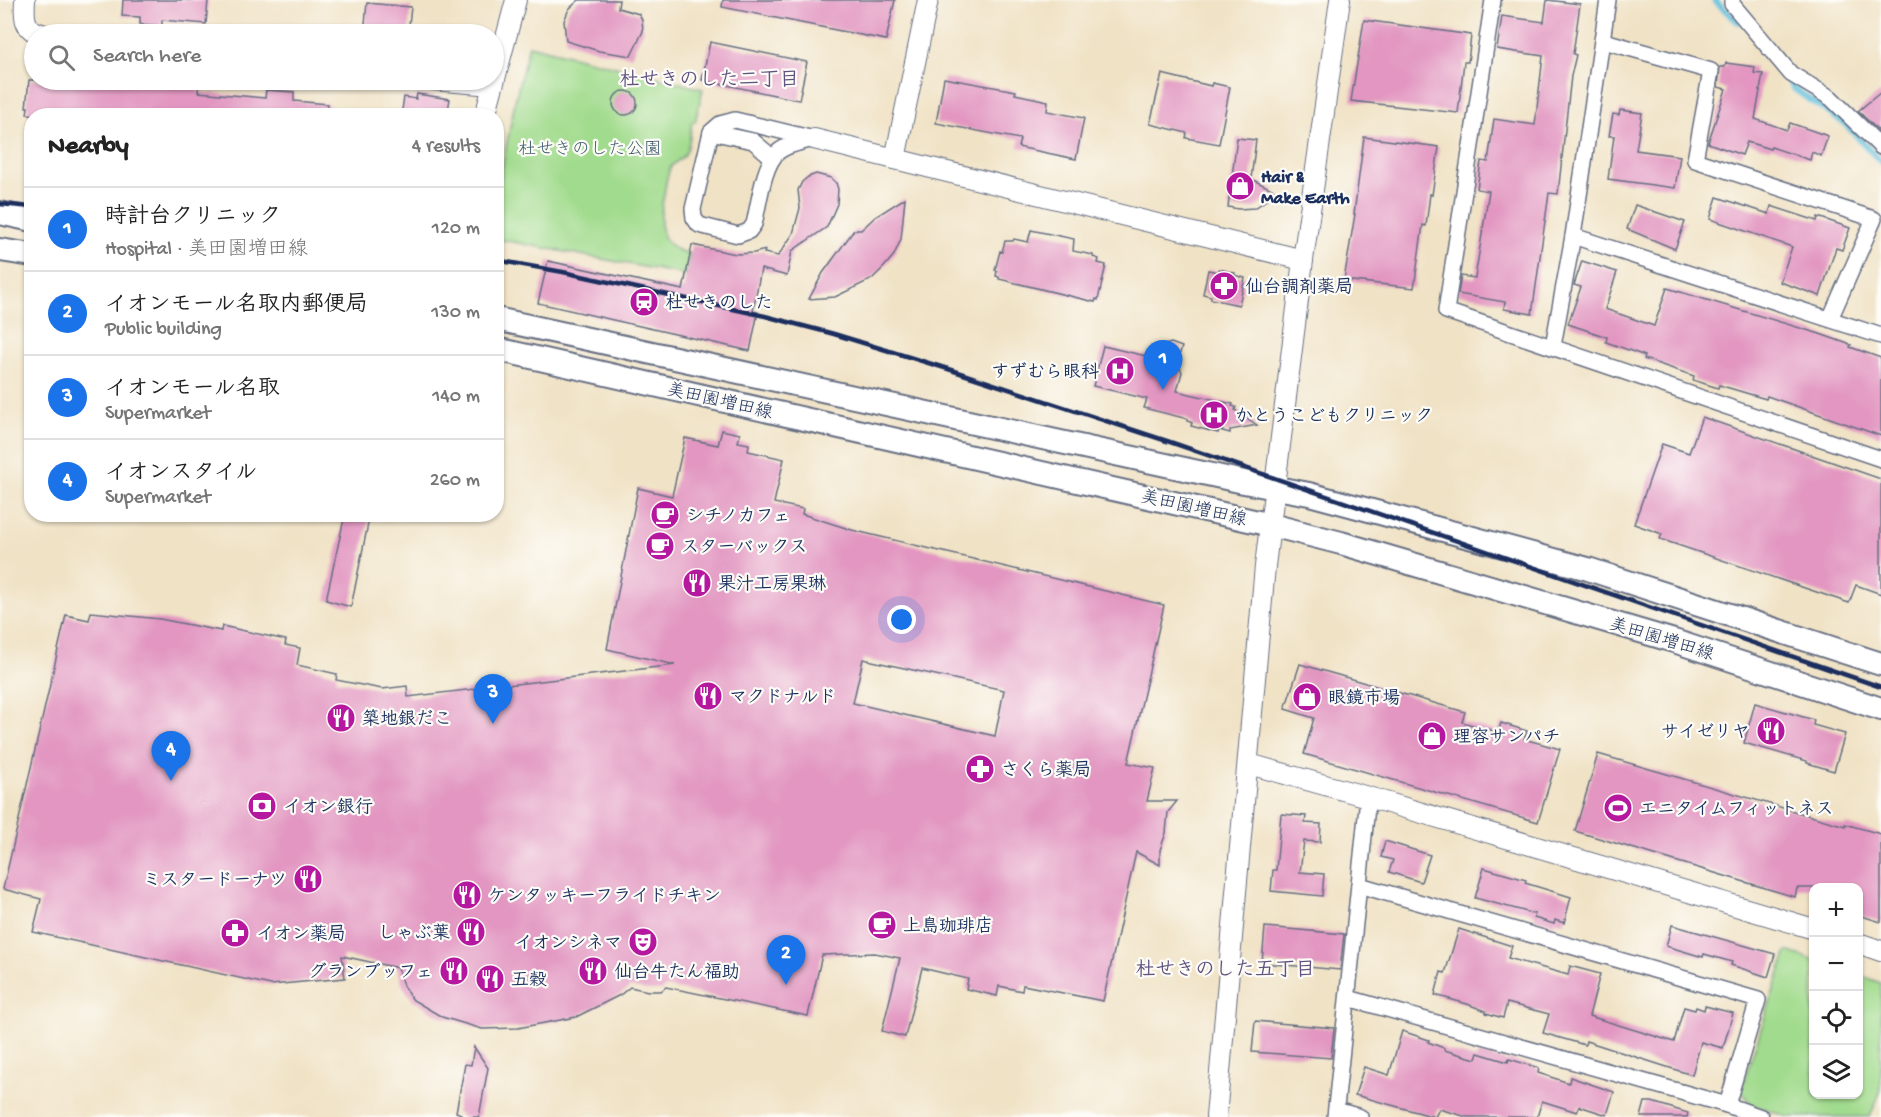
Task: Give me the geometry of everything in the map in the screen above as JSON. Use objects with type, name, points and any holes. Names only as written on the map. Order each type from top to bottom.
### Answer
[{"type":"main road","points":[[0,213],[24,218]]},
{"type":"main road","points":[[0,250],[24,254]]},
{"type":"main road","name":"美田園増田線","points":[[504,321],[1244,482],[1309,494],[1588,569],[1881,664]]},
{"type":"main road","name":"美田園増田線","points":[[504,351],[1271,525],[1341,543],[1655,635],[1881,709]]},
{"type":"street","points":[[25,0],[27,24]]},
{"type":"street","points":[[504,43],[516,0]]},
{"type":"street","points":[[895,159],[928,0]]},
{"type":"street","points":[[1216,1117],[1265,566],[1303,260],[1340,0]]},
{"type":"street","points":[[1494,0],[1446,311],[1881,459]]},
{"type":"street","points":[[1554,346],[1604,41],[1608,0]]},
{"type":"street","points":[[1732,0],[1732,4],[1791,74],[1831,98],[1881,147]]},
{"type":"street","points":[[1604,41],[1711,71],[1695,160],[1874,219],[1830,319]]},
{"type":"street","points":[[487,108],[491,90]]},
{"type":"street","points":[[814,139],[779,151],[768,164],[754,224],[749,231],[738,235],[699,225],[694,218],[693,209],[711,132],[720,124],[735,120],[814,139],[1303,260]]},
{"type":"street","points":[[711,132],[753,141],[773,158]]},
{"type":"street","points":[[1573,236],[1881,336]]},
{"type":"street","points":[[1249,764],[1809,928]]},
{"type":"street","points":[[1360,1117],[1336,1113],[1368,797]]},
{"type":"street","points":[[1359,885],[1758,1000],[1727,1105]]},
{"type":"street","points":[[1863,946],[1881,951]]},
{"type":"street","points":[[1348,998],[1727,1105],[1761,1117]]},
{"type":"green space","name":"杜せきのした公園","points":[[529,45],[703,89],[695,122],[692,122],[687,151],[672,165],[668,174],[661,215],[662,232],[671,246],[690,254],[686,275],[504,240],[504,159]]},
{"type":"green space","points":[[1787,951],[1809,959],[1809,1099],[1863,1099],[1863,976],[1881,983],[1881,1090],[1870,1117],[1788,1117],[1750,1104],[1741,1089]]},
{"type":"building","points":[[123,0],[208,0],[206,24],[162,20],[162,24],[140,24],[140,17],[122,16]]},
{"type":"building","points":[[579,0],[619,0],[618,8],[639,14],[643,31],[631,56],[599,51],[566,41],[564,21],[569,9]]},
{"type":"building","points":[[723,0],[895,0],[886,40],[722,7]]},
{"type":"building","points":[[1547,0],[1580,4],[1573,54],[1576,55],[1571,76],[1558,194],[1549,193],[1532,314],[1504,309],[1505,302],[1458,294],[1461,276],[1475,278],[1489,191],[1477,189],[1481,161],[1488,162],[1494,119],[1535,125],[1543,56],[1497,49],[1502,16],[1544,22]]},
{"type":"building","points":[[367,3],[411,7],[409,24],[365,24]]},
{"type":"building","points":[[1364,20],[1471,35],[1468,62],[1464,62],[1458,113],[1351,101]]},
{"type":"building","points":[[710,42],[807,62],[799,100],[702,80]]},
{"type":"building","points":[[1726,63],[1755,67],[1754,73],[1763,74],[1755,119],[1787,130],[1790,123],[1828,136],[1821,156],[1812,152],[1810,160],[1747,142],[1742,155],[1708,143],[1726,89],[1718,87],[1720,67],[1725,67]]},
{"type":"building","points":[[1162,74],[1211,86],[1212,83],[1230,87],[1219,144],[1186,138],[1187,133],[1150,124]]},
{"type":"building","points":[[944,78],[1016,91],[1015,94],[1048,101],[1047,111],[1084,118],[1076,159],[1018,147],[1020,139],[936,123]]},
{"type":"building","points":[[28,90],[198,90],[198,92],[265,98],[266,90],[294,92],[294,101],[328,104],[328,108],[26,107]]},
{"type":"building","points":[[625,91],[633,95],[637,103],[633,111],[625,115],[617,111],[613,103],[617,95]]},
{"type":"building","points":[[1881,92],[1881,133],[1858,111]]},
{"type":"building","points":[[417,94],[450,99],[448,108],[402,108],[404,97],[416,99]]},
{"type":"building","points":[[1620,110],[1642,113],[1636,150],[1680,156],[1675,188],[1608,179],[1614,136],[1609,136],[1613,114],[1619,115]]},
{"type":"building","points":[[1364,137],[1439,147],[1426,226],[1423,225],[1414,288],[1344,280]]},
{"type":"building","points":[[1237,138],[1256,140],[1251,179],[1274,190],[1269,198],[1255,208],[1228,207]]},
{"type":"building","points":[[816,174],[831,178],[836,183],[837,204],[827,227],[792,251],[787,276],[761,269],[753,311],[758,312],[750,351],[538,303],[548,261],[683,290],[692,245],[736,254],[765,250],[764,253],[778,256],[793,234],[800,208],[798,190],[802,182]]},
{"type":"building","points":[[1717,197],[1769,214],[1771,206],[1817,221],[1818,217],[1850,228],[1842,250],[1836,248],[1820,296],[1780,282],[1792,247],[1710,219]]},
{"type":"building","points":[[905,198],[901,239],[894,255],[884,267],[872,279],[835,297],[809,299],[823,273],[854,230],[861,230],[875,217]]},
{"type":"building","points":[[1635,205],[1685,222],[1675,249],[1627,229]]},
{"type":"building","points":[[1031,230],[1074,239],[1073,251],[1093,255],[1099,259],[1098,263],[1106,265],[1098,300],[1096,299],[1095,302],[999,279],[996,276],[997,271],[995,270],[1005,241],[1014,239],[1028,242]]},
{"type":"building","points":[[1582,261],[1617,272],[1605,309],[1654,326],[1667,288],[1820,334],[1881,358],[1881,436],[1767,396],[1766,399],[1693,380],[1694,376],[1644,359],[1645,356],[1606,342],[1607,337],[1568,324],[1581,287],[1574,285]]},
{"type":"building","name":"仙台調剤薬局","points":[[1219,269],[1245,278],[1239,305],[1211,299],[1211,296],[1203,294],[1208,270],[1218,272]]},
{"type":"building","points":[[1171,343],[1182,347],[1177,362],[1182,372],[1177,391],[1233,404],[1232,406],[1236,407],[1235,410],[1257,425],[1230,430],[1230,433],[1219,430],[1218,433],[1191,426],[1192,423],[1188,419],[1144,408],[1147,399],[1093,386],[1103,346],[1150,357],[1162,346]]},
{"type":"building","points":[[1702,417],[1881,479],[1881,594],[1856,585],[1849,603],[1660,539],[1662,534],[1634,524],[1662,444],[1689,453]]},
{"type":"building","points":[[722,430],[740,434],[738,442],[749,444],[748,451],[784,459],[774,503],[803,509],[802,514],[852,530],[1164,605],[1128,763],[1155,768],[1147,801],[1177,801],[1168,812],[1166,833],[1160,850],[1160,865],[1136,852],[1103,1001],[1023,985],[1022,991],[999,986],[997,996],[966,989],[968,979],[922,968],[905,1037],[882,1031],[900,958],[875,953],[822,955],[808,1016],[666,987],[661,991],[648,991],[630,987],[620,995],[576,1017],[518,1028],[482,1029],[442,1017],[413,1000],[403,986],[398,968],[342,956],[345,978],[271,985],[33,932],[41,899],[3,889],[66,615],[89,620],[91,612],[160,619],[221,631],[222,626],[286,640],[285,645],[300,648],[297,665],[337,674],[336,680],[382,689],[407,686],[408,697],[675,665],[607,649],[638,488],[672,496],[685,438],[718,445]],"holes":[[[863,659],[1004,690],[995,736],[853,703]]]},
{"type":"building","points":[[343,522],[368,522],[351,607],[326,600]]},
{"type":"building","points":[[1300,664],[1465,712],[1462,722],[1498,732],[1501,723],[1527,731],[1524,739],[1560,749],[1538,822],[1304,754],[1314,718],[1285,709]]},
{"type":"building","points":[[1755,703],[1814,720],[1813,725],[1845,734],[1834,771],[1744,743]]},
{"type":"building","points":[[1598,754],[1845,826],[1845,824],[1881,834],[1881,922],[1863,917],[1863,883],[1809,883],[1809,888],[1797,888],[1795,897],[1575,831]]},
{"type":"building","points":[[1281,814],[1306,816],[1305,823],[1321,824],[1320,842],[1304,841],[1300,872],[1324,874],[1322,896],[1271,891],[1273,870],[1276,870]]},
{"type":"building","points":[[1385,841],[1430,855],[1421,882],[1389,872],[1393,860],[1381,857]]},
{"type":"building","points":[[1484,868],[1526,880],[1525,883],[1571,897],[1564,923],[1555,920],[1554,924],[1534,918],[1535,914],[1475,898]]},
{"type":"building","points":[[1672,925],[1775,954],[1768,977],[1731,965],[1732,962],[1704,954],[1703,957],[1666,946]]},
{"type":"building","points":[[1265,927],[1344,934],[1340,970],[1262,963]]},
{"type":"building","points":[[1459,929],[1512,946],[1508,958],[1568,975],[1570,966],[1600,974],[1589,1016],[1674,1042],[1684,1007],[1704,1010],[1705,1006],[1733,1013],[1723,1048],[1701,1042],[1692,1075],[1586,1041],[1585,1045],[1543,1033],[1549,1014],[1507,1003],[1503,1018],[1435,995],[1441,972],[1445,973]]},
{"type":"building","points":[[1255,1021],[1334,1028],[1331,1058],[1252,1052]]},
{"type":"building","points":[[1402,1031],[1429,1040],[1428,1042],[1444,1050],[1476,1059],[1478,1053],[1508,1062],[1509,1059],[1539,1068],[1538,1073],[1569,1083],[1570,1077],[1614,1092],[1607,1115],[1579,1106],[1577,1112],[1542,1101],[1537,1117],[1467,1117],[1439,1109],[1435,1117],[1355,1095],[1364,1067],[1389,1075]]},
{"type":"building","points":[[474,1047],[488,1068],[479,1117],[460,1117],[461,1114],[456,1112],[465,1064],[471,1065]]},
{"type":"building","points":[[1645,1102],[1688,1113],[1687,1117],[1641,1117]]},
{"type":"waterway","points":[[1714,0],[1738,22]]},
{"type":"waterway","points":[[1782,73],[1794,89],[1845,124],[1881,162]]},
{"type":"railway","points":[[0,204],[24,206]]},
{"type":"railway","points":[[504,261],[765,316],[834,334],[948,369],[1170,442],[1881,687]]},
{"type":"place","name":"Hair & Make Earth","points":[[1240,186]]},
{"type":"place","name":"仙台調剤薬局","points":[[1224,286]]},
{"type":"place","name":"杜せきのした","points":[[644,302]]},
{"type":"place","name":"すずむら眼科","points":[[1120,371]]},
{"type":"place","name":"時計台クリニック","points":[[1163,390]]},
{"type":"place","name":"かとうこどもクリニック","points":[[1214,415]]},
{"type":"place","name":"シチノカフェ","points":[[665,515]]},
{"type":"place","name":"スターバックス","points":[[660,546]]},
{"type":"place","name":"果汁工房果琳","points":[[697,583]]},
{"type":"place","name":"マクドナルド","points":[[708,696]]},
{"type":"place","name":"眼鏡市場","points":[[1307,697]]},
{"type":"place","name":"築地銀だこ","points":[[341,718]]},
{"type":"place","name":"イオンモール名取","points":[[493,724]]},
{"type":"place","name":"サイゼリヤ","points":[[1771,731]]},
{"type":"place","name":"理容サンパチ","points":[[1432,736]]},
{"type":"place","name":"さくら薬局","points":[[980,769]]},
{"type":"place","name":"イオンスタイル","points":[[171,781]]},
{"type":"place","name":"イオン銀行","points":[[262,806]]},
{"type":"place","name":"エニタイムフィットネス","points":[[1618,808]]},
{"type":"place","name":"ミスタードーナツ","points":[[308,879]]},
{"type":"place","name":"ケンタッキーフライドチキン","points":[[467,895]]},
{"type":"place","name":"上島珈琲店","points":[[882,925]]},
{"type":"place","name":"しゃぶ葉","points":[[471,932]]},
{"type":"place","name":"イオン薬局","points":[[235,933]]},
{"type":"place","name":"イオンシネマ","points":[[643,942]]},
{"type":"place","name":"グランブッフェ","points":[[454,971]]},
{"type":"place","name":"仙台牛たん福助","points":[[593,971]]},
{"type":"place","name":"五穀","points":[[490,979]]},
{"type":"place","name":"イオンモール名取内郵便局","points":[[786,985]]},
{"type":"district","name":"杜せきのした二丁目","points":[[709,78]]},
{"type":"district","name":"杜せきのした五丁目","points":[[1225,968]]}]
